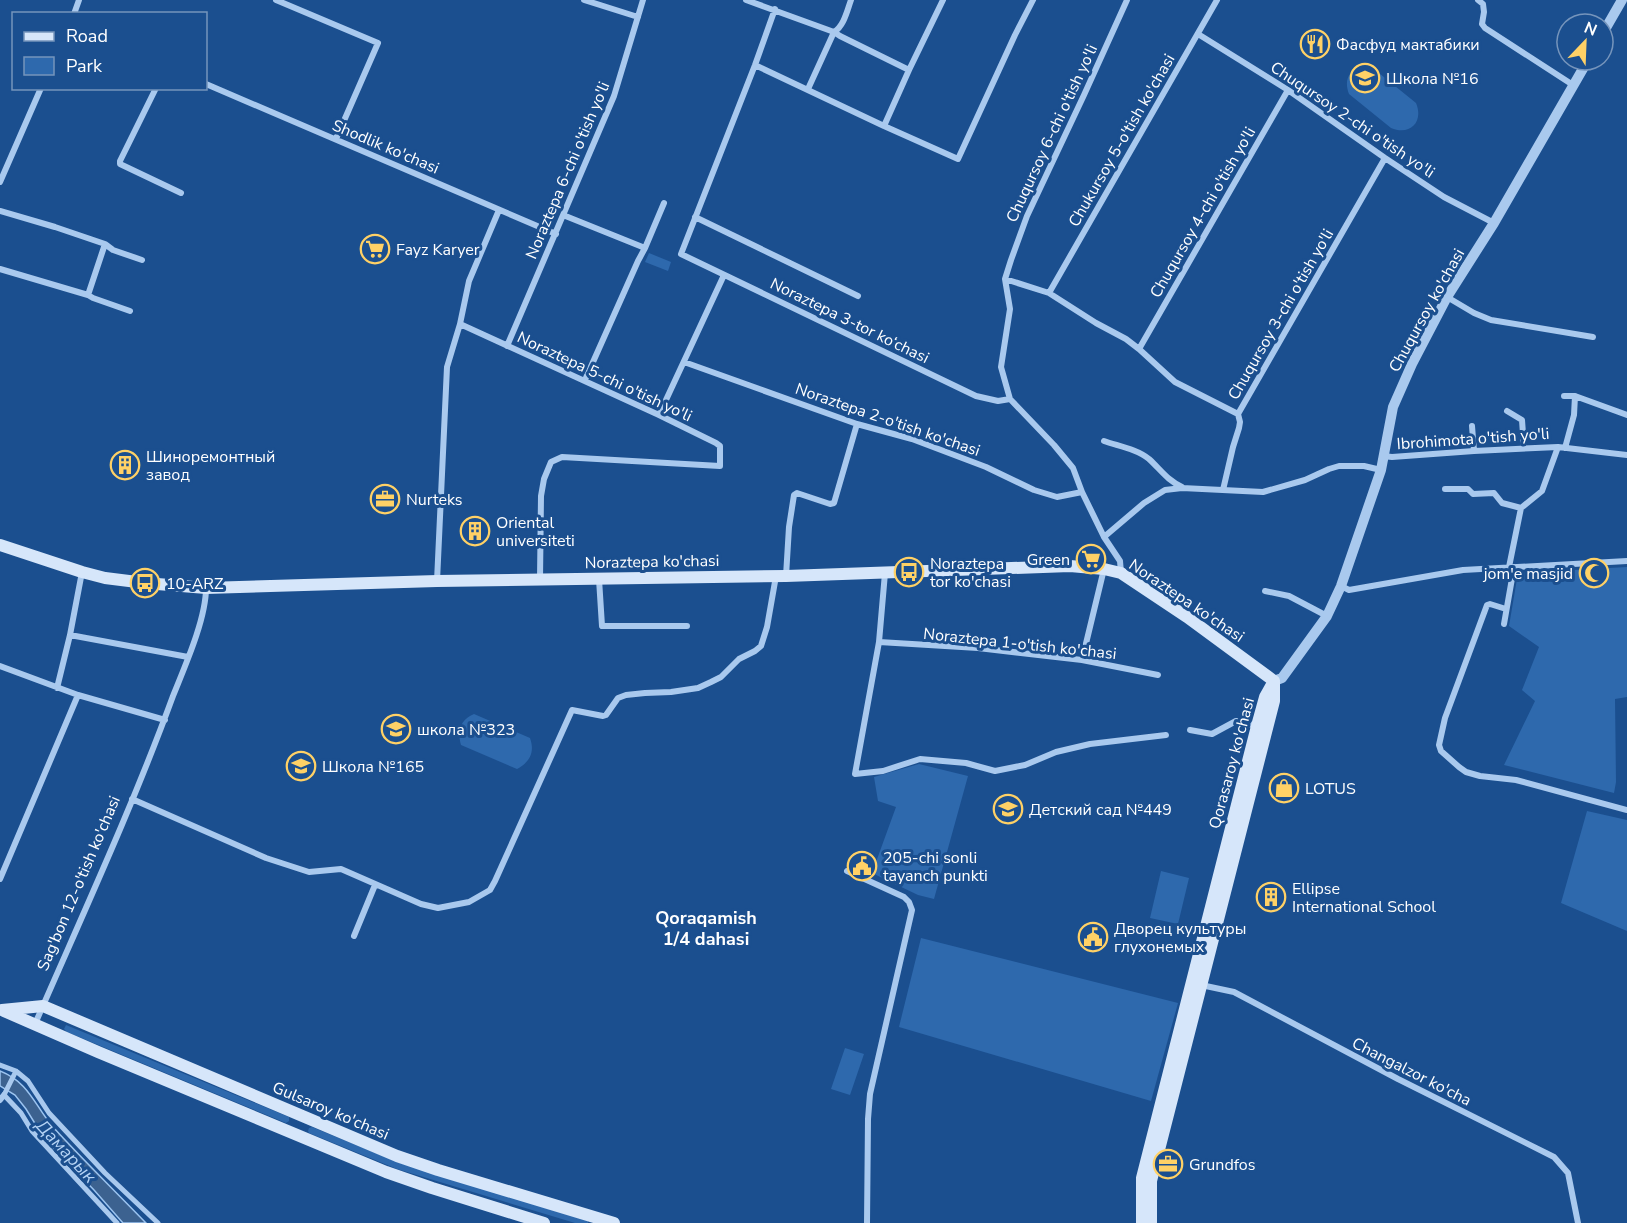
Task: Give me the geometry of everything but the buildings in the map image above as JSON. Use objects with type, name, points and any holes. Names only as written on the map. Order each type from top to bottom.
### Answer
[{"type":"main road","name":"Noraztepa ko'chasi","points":[[0,545],[105,578],[206,588],[437,581],[781,576],[1070,566],[1104,569],[1121,573],[1187,617],[1274,681]]},
{"type":"main road","name":"Qorasaroy ko'chasi","points":[[1151,1223],[1151,1181],[1257,726],[1265,697],[1274,681]]},
{"type":"main road","name":"Qorasaroy ko'chasi","points":[[1142,1223],[1142,1178],[1274,701],[1274,681]]},
{"type":"main road","points":[[1,1010],[43,1006]]},
{"type":"main road","name":"Gulsaroy ko'chasi","points":[[43,1006],[417,1163],[606,1222]]},
{"type":"main road","points":[[1,1010],[296,1135],[432,1188],[544,1223]]},
{"type":"main road","points":[[296,1135],[303,1116]]},
{"type":"street","points":[[276,0],[378,43],[336,139]]},
{"type":"street","points":[[584,0],[638,17]]},
{"type":"street","name":"Noraztepa 6-chi o'tish yo'li","points":[[507,346],[614,96],[643,0]]},
{"type":"street","points":[[746,0],[834,32],[909,70]]},
{"type":"street","points":[[774,0],[755,65],[695,217],[858,296]]},
{"type":"street","points":[[808,89],[834,32],[839,29],[851,0]]},
{"type":"street","points":[[884,126],[943,0]]},
{"type":"street","points":[[755,65],[958,159],[1033,0]]},
{"type":"street","name":"Chuqursoy 6-chi o'tish yo'li","points":[[1005,279],[1027,216],[1127,0]]},
{"type":"street","name":"Chukursoy 5-o'tish ko'chasi","points":[[1049,293],[1217,0]]},
{"type":"street","points":[[1478,0],[1483,4],[1485,12],[1482,24],[1485,28],[1573,85]]},
{"type":"street","name":"Chuqursoy 2-chi o'tish yo'li","points":[[1198,34],[1288,90],[1443,196],[1494,223]]},
{"type":"street","name":"Chuqursoy ko'chasi","points":[[1274,681],[1282,678],[1327,616],[1341,586],[1381,470],[1392,413],[1400,388],[1447,297],[1494,223],[1581,72]]},
{"type":"street","name":"Shodlik ko'chasi","points":[[207,84],[556,234]]},
{"type":"street","points":[[0,182],[40,90]]},
{"type":"street","points":[[155,90],[120,164],[181,193]]},
{"type":"street","name":"Chuqursoy 4-chi o'tish yo'li","points":[[1139,349],[1288,90]]},
{"type":"street","name":"Chuqursoy 3-chi o'tish yo'li","points":[[1222,490],[1240,422],[1238,414],[1385,158]]},
{"type":"street","points":[[585,380],[664,203]]},
{"type":"street","points":[[437,581],[447,368],[460,324],[469,281],[500,210]]},
{"type":"street","points":[[0,212],[55,227],[105,244],[113,250],[142,260]]},
{"type":"street","points":[[563,215],[645,248]]},
{"type":"street","name":"Noraztepa 3-tor ko‘chasi","points":[[695,217],[681,254],[976,396],[998,401],[1010,399]]},
{"type":"street","points":[[88,295],[105,244]]},
{"type":"street","points":[[0,269],[88,295],[130,311]]},
{"type":"street","points":[[660,415],[724,275]]},
{"type":"street","points":[[1121,573],[1120,561],[1104,537],[1073,468],[1010,399],[1001,367],[1010,309],[1005,279],[1049,293],[1126,339],[1174,382],[1238,414]]},
{"type":"street","points":[[1447,297],[1491,320],[1593,337]]},
{"type":"street","name":"Noraztepa 5-chi o'tish yo'li","points":[[460,324],[660,415],[720,446],[720,466],[562,457],[551,462],[544,479],[542,496],[540,579]]},
{"type":"street","name":"Noraztepa 2-o'tish ko'chasi","points":[[684,362],[857,424],[912,439],[986,467],[1034,490],[1057,497],[1082,492]]},
{"type":"street","points":[[1564,396],[1575,396],[1627,415]]},
{"type":"street","name":"Ibrohimota o'tish yo'li","points":[[1562,447],[1574,416],[1575,396]]},
{"type":"street","points":[[1508,411],[1522,420],[1524,448]]},
{"type":"street","points":[[132,799],[266,858],[309,872],[341,869],[421,904],[438,908],[469,902],[490,890],[572,710],[606,715],[618,698],[626,695],[698,688],[721,677],[739,659],[761,646],[781,576],[794,495],[797,493],[830,504],[834,503],[857,424]]},
{"type":"street","points":[[1472,426],[1473,451]]},
{"type":"street","points":[[1104,441],[1139,453],[1170,481],[1182,488]]},
{"type":"street","points":[[1504,624],[1521,508],[1542,491],[1562,447]]},
{"type":"street","name":"Ibrohimota o'tish yo'li","points":[[1383,456],[1392,458],[1562,447],[1627,455]]},
{"type":"street","points":[[1104,537],[1144,503],[1165,490],[1182,488],[1263,492],[1305,480],[1338,466],[1364,466],[1381,470]]},
{"type":"street","points":[[1445,489],[1468,489],[1473,494],[1494,493],[1502,503],[1521,508]]},
{"type":"street","points":[[1341,586],[1349,590],[1463,570],[1627,561]]},
{"type":"street","points":[[1082,660],[1104,569]]},
{"type":"street","points":[[57,688],[82,572]]},
{"type":"street","points":[[885,573],[879,642],[855,774],[883,771],[920,759],[966,763],[995,771],[1025,765],[1056,752],[1090,744],[1166,735]]},
{"type":"street","points":[[599,579],[602,626],[687,626]]},
{"type":"street","name":"Sag'bon 12-o'tish ko'chasi","points":[[35,1024],[165,719],[204,610],[206,588]]},
{"type":"street","points":[[1265,591],[1288,596],[1327,616]]},
{"type":"street","points":[[1506,609],[1490,603],[1487,605],[1445,718],[1439,745],[1442,751],[1466,772],[1516,780],[1627,810]]},
{"type":"street","points":[[69,635],[188,657]]},
{"type":"street","name":"Noraztepa 1-o'tish ko'chasi","points":[[879,642],[978,648],[1082,660],[1158,675]]},
{"type":"street","points":[[0,666],[78,695],[165,719]]},
{"type":"street","points":[[0,879],[78,695]]},
{"type":"street","points":[[1190,730],[1212,734],[1236,721],[1257,726]]},
{"type":"street","points":[[847,871],[904,897],[912,910],[870,1094],[867,1119],[867,1223]]},
{"type":"street","points":[[354,936],[375,885]]},
{"type":"street","name":"Changalzor ko'cha","points":[[1197,983],[1234,992],[1398,1079],[1554,1157],[1568,1173],[1578,1223]]},
{"type":"street","points":[[0,1065],[16,1071],[28,1081],[49,1113],[105,1173],[158,1223]]},
{"type":"street","points":[[16,1071],[2,1095],[21,1113],[32,1131],[117,1223]]},
{"type":"green space","points":[[1361,66],[1374,69],[1416,103],[1418,116],[1414,126],[1404,130],[1391,128],[1349,94],[1348,77]]},
{"type":"green space","points":[[649,253],[671,262],[668,271],[645,262]]},
{"type":"green space","points":[[1627,567],[1627,697],[1615,699],[1616,782],[1614,793],[1504,765],[1535,701],[1522,690],[1539,647],[1509,626],[1518,573]]},
{"type":"green space","points":[[474,714],[530,738],[532,752],[525,763],[517,769],[461,745],[459,735],[461,726],[469,716]]},
{"type":"green space","points":[[919,764],[968,776],[934,899],[918,895],[872,873],[896,807],[878,801],[874,777]]},
{"type":"green space","points":[[1587,811],[1627,820],[1627,931],[1561,903]]},
{"type":"green space","points":[[1161,871],[1189,878],[1178,924],[1150,918]]},
{"type":"green space","points":[[921,938],[1178,1003],[1151,1101],[899,1027]]},
{"type":"green space","points":[[66,1025],[289,1117],[289,1121],[286,1123],[67,1032],[64,1029]]},
{"type":"green space","points":[[845,1048],[864,1054],[850,1095],[831,1089]]},
{"type":"green space","points":[[312,1127],[400,1163],[588,1221],[588,1223],[575,1223],[397,1169],[309,1133],[309,1128]]},
{"type":"water","name":"Дамарык","points":[[0,1071],[25,1088],[53,1127],[146,1223],[123,1223],[44,1138],[15,1095],[0,1086]]},
{"type":"place","name":"Фасфуд мактабики","points":[[1315,44]]},
{"type":"place","name":"Школа №16","points":[[1365,78]]},
{"type":"place","name":"Fayz Karyer","points":[[375,249]]},
{"type":"place","name":"Шиноремонтный завод","points":[[125,465]]},
{"type":"place","name":"Nurteks","points":[[385,499]]},
{"type":"place","name":"Oriental universiteti","points":[[475,531]]},
{"type":"place","name":"Green","points":[[1091,559]]},
{"type":"place","name":"Noraztepa tor ko'chasi","points":[[909,572]]},
{"type":"place","name":"jom'e masjid","points":[[1594,573]]},
{"type":"place","name":"10-ARZ","points":[[145,583]]},
{"type":"place","name":"школа №323","points":[[396,729]]},
{"type":"place","name":"Школа №165","points":[[301,766]]},
{"type":"place","name":"LOTUS","points":[[1284,788]]},
{"type":"place","name":"Детский сад №449","points":[[1008,809]]},
{"type":"place","name":"205-chi sonli tayanch punkti","points":[[862,866]]},
{"type":"place","name":"Ellipse International School","points":[[1271,897]]},
{"type":"place","name":"Дворец культуры глухонемых","points":[[1093,937]]},
{"type":"place","name":"Grundfos","points":[[1168,1164]]},
{"type":"district","name":"Qoraqamish 1/4 dahasi","points":[[706,928]]}]
